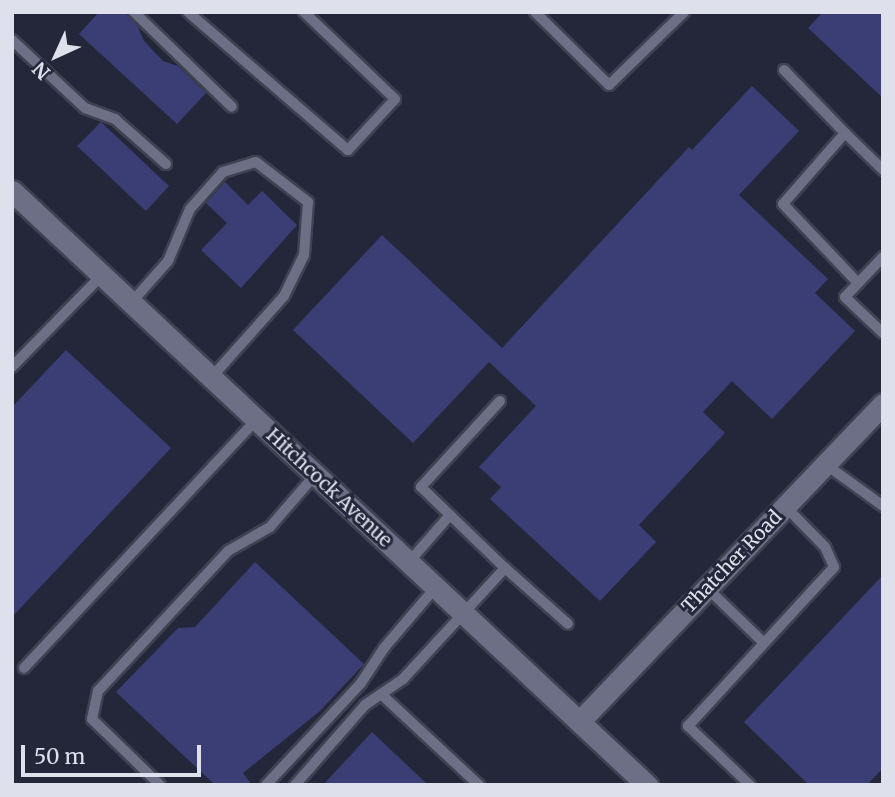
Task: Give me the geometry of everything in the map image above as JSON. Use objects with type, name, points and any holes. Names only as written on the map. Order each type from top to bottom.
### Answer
[{"type":"street","name":"Hitchcock Avenue","points":[[12,191],[581,720],[647,785]]},
{"type":"street","name":"Thatcher Road","points":[[581,720],[883,404]]},
{"type":"lane","points":[[134,12],[232,107]]},
{"type":"lane","points":[[188,12],[348,150],[395,99],[304,12]]},
{"type":"lane","points":[[539,14],[609,85],[684,12]]},
{"type":"lane","points":[[12,40],[85,108],[115,119],[166,164]]},
{"type":"lane","points":[[784,70],[883,170]]},
{"type":"lane","points":[[845,133],[783,204],[858,283]]},
{"type":"lane","points":[[131,303],[168,261],[190,209],[223,173],[256,162],[308,202],[304,255],[284,296],[211,377]]},
{"type":"lane","points":[[883,257],[845,297],[883,333]]},
{"type":"lane","points":[[12,367],[102,275]]},
{"type":"lane","points":[[499,401],[421,487],[568,625]]},
{"type":"lane","points":[[24,668],[256,420]]},
{"type":"lane","points":[[825,464],[883,506]]},
{"type":"lane","points":[[160,785],[92,719],[98,691],[228,551],[270,527],[315,475]]},
{"type":"lane","points":[[750,785],[688,726],[834,567],[825,547],[785,506]]},
{"type":"lane","points":[[409,562],[450,515]]},
{"type":"lane","points":[[295,785],[365,705],[403,679],[505,568]]},
{"type":"lane","points":[[266,785],[361,683],[384,648],[436,587]]},
{"type":"lane","points":[[707,589],[764,643]]},
{"type":"lane","points":[[381,694],[479,785]]},
{"type":"building","points":[[99,12],[124,12],[138,27],[144,41],[163,61],[178,66],[206,93],[177,124],[79,34]]},
{"type":"building","points":[[823,12],[883,12],[883,98],[808,28]]},
{"type":"building","points":[[752,86],[799,131],[739,195],[828,279],[815,293],[855,331],[772,419],[732,381],[703,412],[725,433],[639,525],[656,542],[600,601],[490,499],[501,487],[479,467],[536,406],[489,362],[413,443],[293,330],[382,235],[502,348],[689,147],[692,150]]},
{"type":"building","points":[[101,122],[169,186],[146,211],[77,146]]},
{"type":"building","points":[[225,182],[248,205],[262,191],[297,225],[241,288],[201,250],[227,223],[206,203]]},
{"type":"building","points":[[66,350],[171,448],[12,617],[12,407]]},
{"type":"building","points":[[255,562],[364,664],[320,711],[243,773],[252,785],[215,785],[116,692],[178,628],[195,627]]},
{"type":"building","points":[[883,575],[883,768],[867,785],[809,785],[744,722]]},
{"type":"building","points":[[372,732],[428,785],[323,785]]}]
